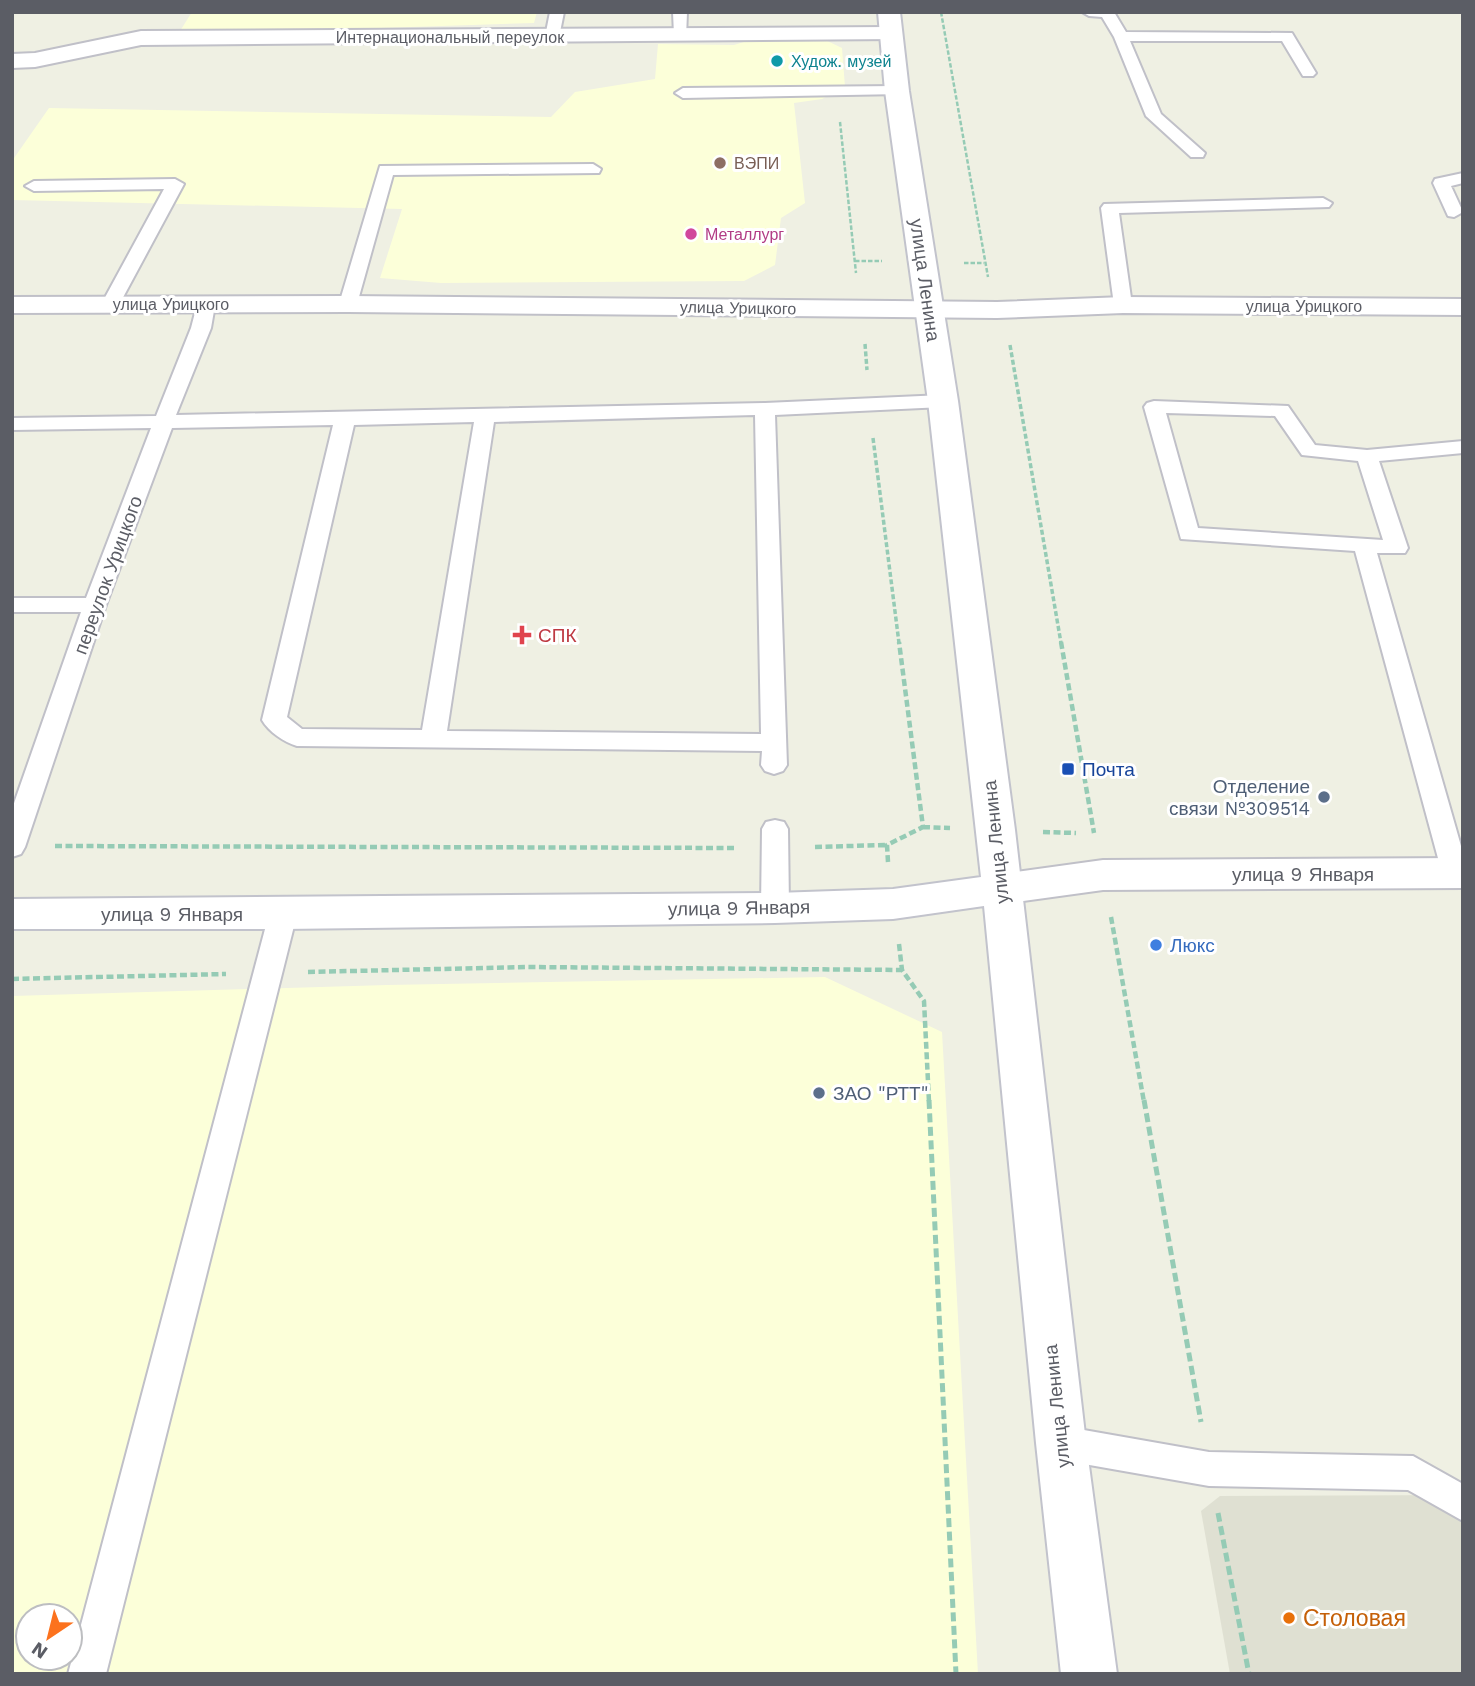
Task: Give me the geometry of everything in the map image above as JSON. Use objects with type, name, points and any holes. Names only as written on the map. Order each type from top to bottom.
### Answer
[{"type":"street","name":"Интернациональный переулок","points":[[12,61],[35,60],[141,38],[681,35],[890,23]]},
{"type":"street","name":"улица Ленина","points":[[890,23],[897,91],[943,401],[1089,1674]]},
{"type":"street","name":"улица Урицкого","points":[[12,305],[348,304],[997,310],[1123,305],[1463,307]]},
{"type":"street","name":"улица 9 Января","points":[[12,914],[283,914],[775,908],[893,904],[1103,875],[1459,873]]},
{"type":"lane","points":[[552,37],[557,12]]},
{"type":"lane","points":[[680,12],[681,35]]},
{"type":"lane","points":[[1089,12],[1107,13],[1121,37],[1154,116],[1197,153]]},
{"type":"lane","points":[[1121,37],[1287,36],[1308,73]]},
{"type":"lane","points":[[683,93],[837,89],[897,91]]},
{"type":"lane","points":[[348,304],[386,170],[593,169]]},
{"type":"lane","points":[[1454,212],[1441,183],[1463,178]]},
{"type":"lane","points":[[34,186],[175,184],[111,303]]},
{"type":"lane","points":[[1123,305],[1110,208],[1323,202]]},
{"type":"lane","name":"переулок Урицкого","points":[[12,847],[95,606],[201,328],[206,305]]},
{"type":"lane","points":[[12,424],[485,416],[765,409],[943,401]]},
{"type":"lane","points":[[1367,456],[1397,548],[1189,534],[1154,407],[1281,410],[1309,451],[1367,456],[1463,447]]},
{"type":"lane","points":[[345,419],[274,720],[297,737],[433,739],[774,754],[765,409]]},
{"type":"lane","points":[[433,739],[485,416]]},
{"type":"lane","points":[[1364,545],[1459,873]]},
{"type":"lane","points":[[12,606],[95,606]]},
{"type":"lane","points":[[775,838],[775,908]]},
{"type":"lane","points":[[87,1674],[283,914]]},
{"type":"lane","points":[[1061,1443],[1209,1469],[1413,1473],[1463,1504]]},
{"type":"path","points":[[12,847],[775,838],[887,845],[923,827],[869,404],[837,89]]},
{"type":"path","points":[[887,845],[902,970],[924,1000],[957,1674]]},
{"type":"path","points":[[12,979],[527,967],[902,970]]},
{"type":"shaded area","points":[[192,12],[537,12],[534,23],[180,31]]},
{"type":"shaded area","points":[[760,37],[819,37],[842,48],[845,87],[822,99],[794,103],[805,203],[781,218],[775,265],[744,281],[441,283],[380,278],[402,209],[12,200],[12,161],[49,108],[551,117],[575,92],[655,79],[658,44],[734,45]]},
{"type":"shaded area","points":[[825,977],[942,1032],[978,1674],[12,1674],[12,996],[387,985]]},
{"type":"shaded area","points":[[1463,1495],[1463,1674],[1230,1674],[1201,1511],[1220,1496]]},
{"type":"place","name":"Худож. музей","points":[[777,61]]},
{"type":"place","name":"ВЭПИ","points":[[720,163]]},
{"type":"place","name":"Металлург","points":[[691,234]]},
{"type":"place","name":"СПК","points":[[522,635]]},
{"type":"place","name":"Почта","points":[[1068,769]]},
{"type":"place","name":"Отделение связи №309514","points":[[1324,797]]},
{"type":"place","name":"Люкс","points":[[1156,945]]},
{"type":"place","name":"ЗАО \"РТТ\"","points":[[819,1093]]},
{"type":"place","name":"Столовая","points":[[1289,1618]]}]
